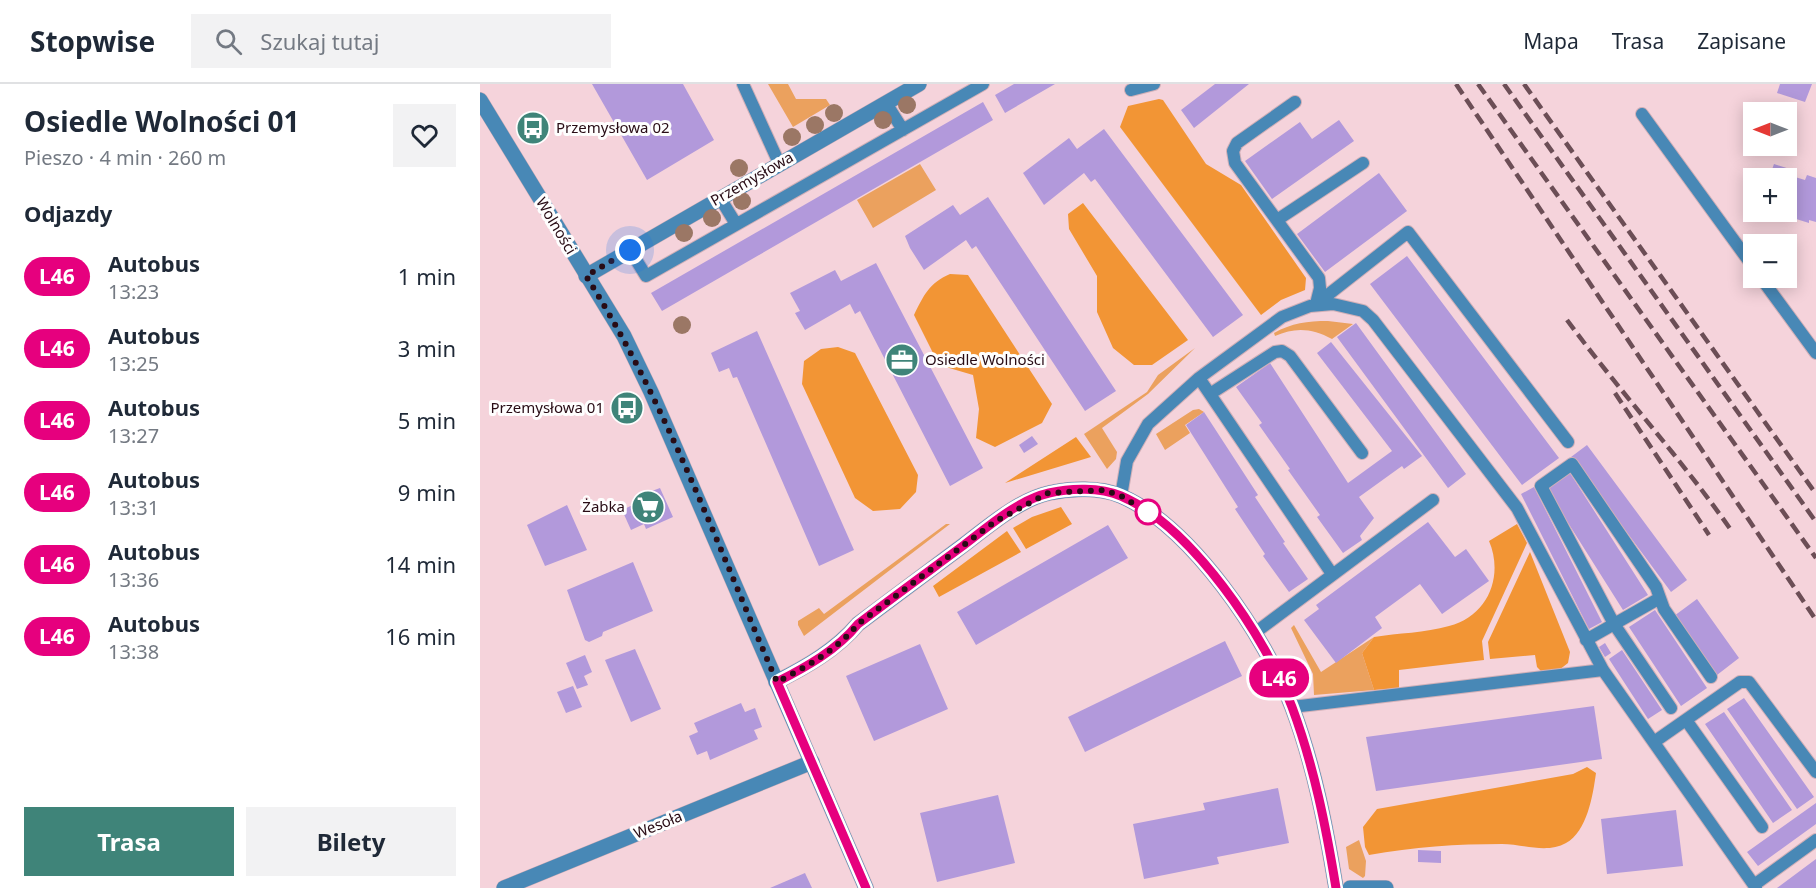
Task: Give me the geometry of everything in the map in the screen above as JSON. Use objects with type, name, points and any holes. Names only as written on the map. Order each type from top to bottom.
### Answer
[{"type":"street","name":"Przemysłowa","points":[[586,276],[919,84]]},
{"type":"street","name":"Wolności","points":[[480,100],[624,336],[651,392],[866,888]]},
{"type":"street","points":[[777,682],[811,663],[848,636],[858,624],[1011,511],[1048,493],[1093,490],[1121,496],[1154,516],[1196,555],[1256,632],[1292,707],[1323,810],[1336,888]]},
{"type":"street","name":"Wesoła","points":[[504,888],[812,762]]},
{"type":"street","points":[[1350,888],[1386,888]]},
{"type":"lane","points":[[744,84],[779,163]]},
{"type":"lane","points":[[630,250],[646,276],[983,84]]},
{"type":"lane","points":[[1131,90],[1154,84]]},
{"type":"lane","points":[[1295,102],[1237,143],[1233,151],[1235,163],[1318,278],[1320,288],[1315,305]]},
{"type":"lane","points":[[886,103],[903,130]]},
{"type":"lane","points":[[1642,114],[1743,253]]},
{"type":"lane","points":[[1277,220],[1363,163]]},
{"type":"lane","points":[[720,198],[736,224]]},
{"type":"lane","points":[[1121,496],[1126,461],[1148,424],[1199,378],[1282,316],[1315,305],[1408,232],[1568,442]]},
{"type":"lane","points":[[1768,288],[1816,352]]},
{"type":"lane","points":[[1315,305],[1350,307],[1364,311],[1373,320],[1517,508],[1603,670],[1755,887],[1816,840]]},
{"type":"lane","points":[[1210,394],[1275,352],[1282,351],[1290,356],[1362,453]]},
{"type":"lane","points":[[1199,378],[1332,574]]},
{"type":"lane","points":[[1671,708],[1614,624],[1541,486],[1572,464],[1660,597],[1664,609],[1711,677]]},
{"type":"lane","points":[[1256,632],[1432,500]]},
{"type":"lane","points":[[1586,640],[1660,597]]},
{"type":"lane","points":[[1292,707],[1603,670]]},
{"type":"lane","points":[[1654,742],[1740,682],[1749,682],[1816,772]]},
{"type":"lane","points":[[1686,720],[1762,827]]},
{"type":"shaded area","points":[[768,84],[788,84],[796,99],[826,99],[830,105],[793,127]]},
{"type":"shaded area","points":[[1163,100],[1206,164],[1241,185],[1306,278],[1305,290],[1281,300],[1261,315],[1120,127],[1128,106]]},
{"type":"shaded area","points":[[920,164],[936,190],[873,228],[857,200]]},
{"type":"shaded area","points":[[1083,203],[1188,340],[1152,365],[1134,365],[1113,348],[1097,312],[1097,276],[1069,229],[1068,214]]},
{"type":"shaded area","points":[[950,274],[968,275],[1052,404],[1042,423],[995,447],[976,438],[979,409],[973,375],[939,365],[914,315],[932,286]]},
{"type":"shaded area","points":[[1328,321],[1353,324],[1332,339],[1304,330],[1290,331],[1275,336],[1274,333],[1300,323]]},
{"type":"shaded area","points":[[838,347],[855,353],[918,475],[916,492],[900,509],[873,511],[855,498],[802,384],[804,361],[821,349]]},
{"type":"shaded area","points":[[1195,348],[1148,394],[1102,428],[1117,452],[1116,459],[1107,469],[1084,434],[1147,392],[1158,375]]},
{"type":"shaded area","points":[[1199,409],[1204,412],[1185,425],[1190,433],[1165,450],[1156,434],[1193,410]]},
{"type":"shaded area","points":[[1076,437],[1091,457],[1005,483]]},
{"type":"shaded area","points":[[1061,507],[1072,524],[1026,549],[1013,528],[1032,517]]},
{"type":"shaded area","points":[[946,524],[950,524],[804,636],[798,621],[819,608],[824,614]]},
{"type":"shaded area","points":[[1517,524],[1527,543],[1482,641],[1484,660],[1399,670],[1399,688],[1374,690],[1362,653],[1374,637],[1421,632],[1449,626],[1463,621],[1474,613],[1483,604],[1493,581],[1495,568],[1489,541]]},
{"type":"shaded area","points":[[1007,531],[1021,552],[939,597],[933,586]]},
{"type":"shaded area","points":[[1530,552],[1570,652],[1568,663],[1559,670],[1542,672],[1537,667],[1535,655],[1490,659],[1488,642]]},
{"type":"shaded area","points":[[1294,625],[1321,672],[1374,637],[1362,653],[1374,690],[1314,695],[1313,674],[1291,628]]},
{"type":"shaded area","points":[[1587,767],[1596,773],[1588,812],[1579,831],[1573,838],[1559,846],[1543,848],[1502,844],[1468,845],[1419,848],[1369,855],[1365,847],[1363,827],[1377,809],[1573,774]]},
{"type":"shaded area","points":[[1359,840],[1366,861],[1363,878],[1349,869],[1346,847]]},
{"type":"building","points":[[592,84],[683,84],[714,140],[647,180]]},
{"type":"building","points":[[1014,84],[1055,84],[1005,113],[995,95]]},
{"type":"building","points":[[1215,84],[1249,84],[1194,128],[1181,110]]},
{"type":"building","points":[[1780,84],[1812,84],[1805,102],[1777,93]]},
{"type":"building","points":[[983,102],[993,120],[662,311],[651,293]]},
{"type":"building","points":[[1339,120],[1354,141],[1272,199],[1245,161],[1300,122],[1312,139]]},
{"type":"building","points":[[1104,129],[1243,315],[1213,337],[1095,179],[1091,182],[1084,173],[1044,205],[1023,173],[1069,138],[1077,149]]},
{"type":"building","points":[[1774,164],[1787,168],[1773,168]]},
{"type":"building","points":[[1379,173],[1407,211],[1325,272],[1297,234]]},
{"type":"building","points":[[1807,175],[1816,178],[1816,222],[1809,220],[1809,223],[1797,219],[1797,178],[1805,180]]},
{"type":"building","points":[[988,197],[1116,391],[1085,411],[976,246],[972,249],[966,240],[924,270],[910,248],[905,236],[953,205],[960,215]]},
{"type":"building","points":[[1407,256],[1559,458],[1522,485],[1370,284]]},
{"type":"building","points":[[876,263],[983,468],[950,486],[860,311],[855,314],[850,304],[805,330],[795,313],[800,311],[790,293],[835,270],[841,281]]},
{"type":"building","points":[[1356,323],[1466,474],[1448,488],[1337,337]]},
{"type":"building","points":[[757,331],[854,550],[819,566],[737,377],[733,378],[729,368],[719,372],[711,353]]},
{"type":"building","points":[[1331,342],[1422,456],[1404,469],[1402,466],[1359,497],[1374,518],[1360,536],[1362,540],[1343,553],[1317,517],[1320,515],[1259,425],[1262,423],[1236,387],[1270,363],[1348,483],[1392,451],[1317,353]]},
{"type":"building","points":[[1204,412],[1258,495],[1255,497],[1285,542],[1283,543],[1308,579],[1289,592],[1263,556],[1265,554],[1235,509],[1238,507],[1186,425]]},
{"type":"building","points":[[1032,436],[1038,444],[1024,453],[1019,445]]},
{"type":"building","points":[[1587,445],[1687,580],[1671,592],[1571,457]]},
{"type":"building","points":[[1570,473],[1648,595],[1623,610],[1546,488]]},
{"type":"building","points":[[1534,487],[1602,622],[1589,629],[1521,494]]},
{"type":"building","name":"Żabka","points":[[660,488],[673,517],[646,529],[644,524],[631,530],[622,510],[635,504],[633,498]]},
{"type":"building","points":[[567,505],[587,550],[545,566],[527,525]]},
{"type":"building","points":[[1428,522],[1455,557],[1466,549],[1489,581],[1442,614],[1420,584],[1375,617],[1382,628],[1336,663],[1304,620],[1319,609],[1316,605]]},
{"type":"building","points":[[1108,525],[1128,558],[976,645],[957,612]]},
{"type":"building","points":[[633,562],[653,611],[603,632],[602,636],[589,642],[585,640],[567,590]]},
{"type":"building","points":[[1697,599],[1739,658],[1717,675],[1674,616]]},
{"type":"building","points":[[1655,610],[1707,688],[1681,706],[1629,627]]},
{"type":"building","points":[[1225,641],[1242,676],[1085,752],[1068,717]]},
{"type":"building","points":[[1605,643],[1611,653],[1605,657],[1599,647]]},
{"type":"building","points":[[920,644],[948,709],[874,741],[846,676]]},
{"type":"building","points":[[635,649],[661,709],[631,722],[605,660]]},
{"type":"building","points":[[1622,650],[1662,710],[1648,719],[1609,659]]},
{"type":"building","points":[[585,655],[592,672],[584,676],[588,685],[577,689],[566,663]]},
{"type":"building","points":[[573,686],[582,707],[566,713],[557,692]]},
{"type":"building","points":[[1744,698],[1814,797],[1797,809],[1727,709]]},
{"type":"building","points":[[741,703],[745,712],[755,708],[762,727],[754,730],[758,739],[710,760],[707,751],[697,755],[689,736],[698,732],[694,723]]},
{"type":"building","points":[[1594,706],[1602,759],[1376,791],[1366,737]]},
{"type":"building","points":[[1724,712],[1792,810],[1773,823],[1705,724]]},
{"type":"building","points":[[1278,788],[1289,843],[1217,857],[1219,864],[1144,879],[1133,824],[1205,810],[1203,803]]},
{"type":"building","points":[[998,795],[1015,863],[937,882],[920,813]]},
{"type":"building","points":[[1816,803],[1816,824],[1758,866],[1747,852]]},
{"type":"building","points":[[1676,810],[1683,866],[1607,874],[1601,819]]},
{"type":"building","points":[[1418,850],[1441,851],[1441,863],[1418,862]]},
{"type":"building","points":[[1816,859],[1816,888],[1777,888]]},
{"type":"building","points":[[805,873],[812,888],[770,888]]},
{"type":"railway","points":[[1456,84],[1816,620]]},
{"type":"railway","points":[[1478,84],[1816,558]]},
{"type":"railway","points":[[1504,84],[1816,522]]},
{"type":"railway","points":[[1524,84],[1816,494]]},
{"type":"railway","points":[[1567,320],[1731,530]]},
{"type":"railway","points":[[1615,393],[1709,535]]},
{"type":"bus line","name":"L46","points":[[866,888],[777,682],[811,663],[848,636],[858,624],[1011,511],[1048,493],[1082,490],[1104,490],[1121,496],[1154,516],[1196,555],[1256,632],[1292,707],[1323,810],[1336,888]]},
{"type":"place","name":"Przemysłowa 02","points":[[533,128]]},
{"type":"place","name":"Osiedle Wolności","points":[[902,360]]},
{"type":"place","name":"Przemysłowa 01","points":[[627,408]]},
{"type":"place","name":"Żabka","points":[[648,507]]},
{"type":"route","points":[[630,250],[586,276],[624,336],[651,392],[777,682],[811,663],[848,636],[858,624],[996,521],[1048,493],[1104,490],[1121,496],[1154,516],[1148,512]]}]
